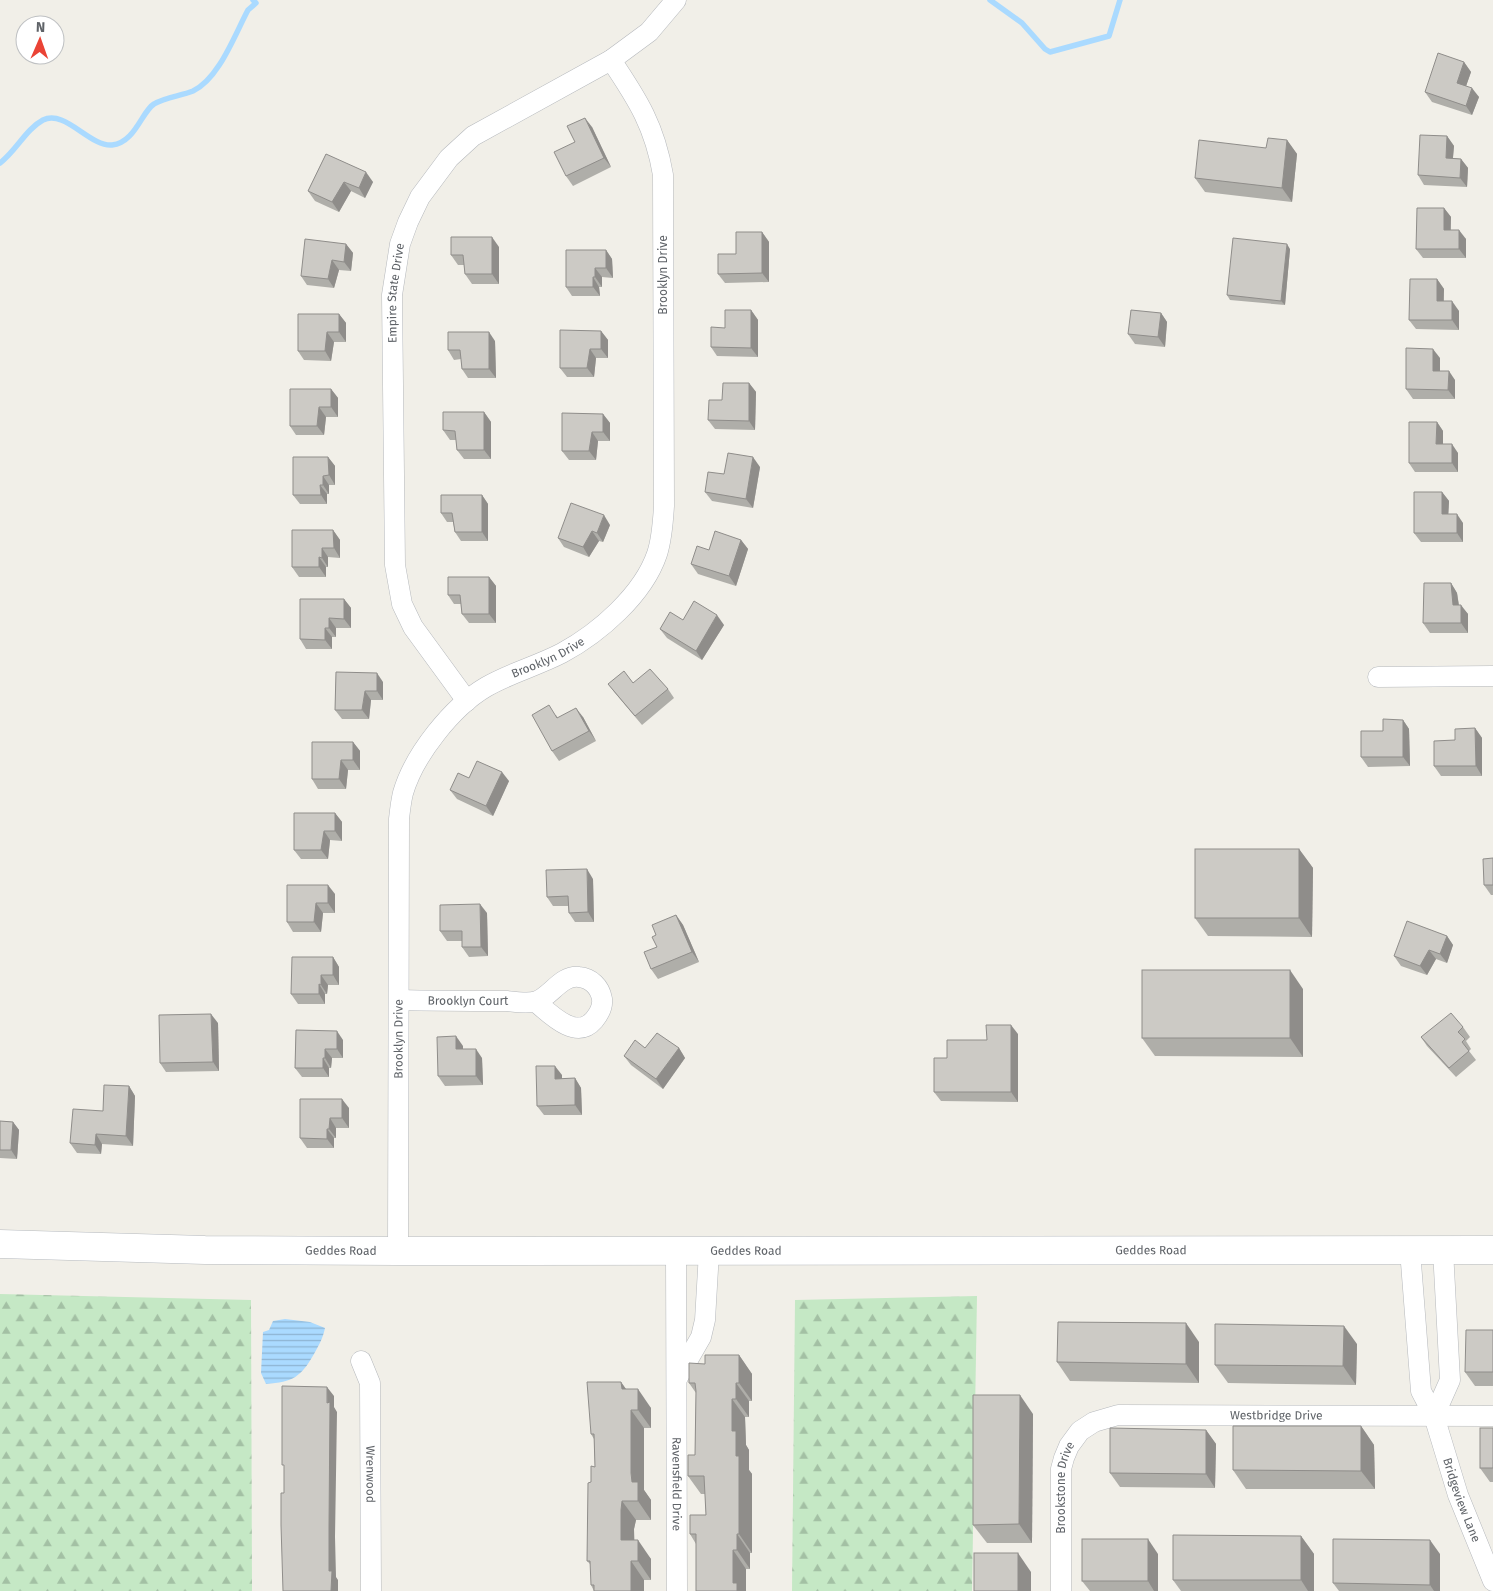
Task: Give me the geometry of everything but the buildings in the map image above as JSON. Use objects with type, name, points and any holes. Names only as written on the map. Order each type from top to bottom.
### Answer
[{"type":"main road","name":"Geddes Road","points":[[0,1244],[205,1250],[398,1251],[1493,1250]]},
{"type":"street","name":"Empire State Drive","points":[[466,701],[413,626],[402,604],[395,565],[392,295],[400,244],[408,222],[428,184],[449,158],[473,136],[611,60],[649,32],[676,0]]},
{"type":"street","name":"Brooklyn Drive","points":[[398,1251],[399,819],[403,793],[413,769],[424,750],[438,731],[466,701],[484,688],[509,675],[562,653],[610,618],[629,601],[644,582],[657,554],[664,506],[663,175],[659,154],[644,110],[611,60]]},
{"type":"street","points":[[1378,677],[1493,676]]},
{"type":"street","name":"Brooklyn Court","points":[[400,1000],[536,1002]]},
{"type":"street","name":"Bridgeview Lane","points":[[1410,1250],[1421,1391],[1434,1416],[1458,1495],[1493,1581]]},
{"type":"street","points":[[1434,1416],[1450,1380],[1443,1250]]},
{"type":"street","name":"Ravensfield Drive","points":[[676,1252],[677,1591]]},
{"type":"street","points":[[677,1378],[701,1337],[706,1320],[709,1252]]},
{"type":"street","name":"Wrenwood","points":[[360,1361],[370,1383],[371,1591]]},
{"type":"street","name":"Westbridge Drive","points":[[1118,1415],[1493,1416]]},
{"type":"street","name":"Brookstone Drive","points":[[1061,1591],[1062,1469],[1064,1458],[1080,1431],[1094,1422],[1118,1415]]},
{"type":"green space","points":[[0,1294],[251,1300],[252,1591],[0,1591]]},
{"type":"green space","points":[[977,1296],[972,1591],[792,1591],[795,1300]]},
{"type":"water","points":[[285,1319],[310,1322],[325,1328],[324,1332],[314,1354],[300,1373],[290,1380],[266,1384],[261,1373],[263,1332],[269,1330],[273,1321]]},
{"type":"waterway","points":[[0,163],[37,124],[51,118],[69,124],[104,144],[112,145],[127,139],[154,104],[193,91],[211,77],[225,55],[248,10],[256,3],[253,0]]},
{"type":"waterway","points":[[990,0],[1022,23],[1045,49],[1050,52],[1109,36],[1120,0]]}]
